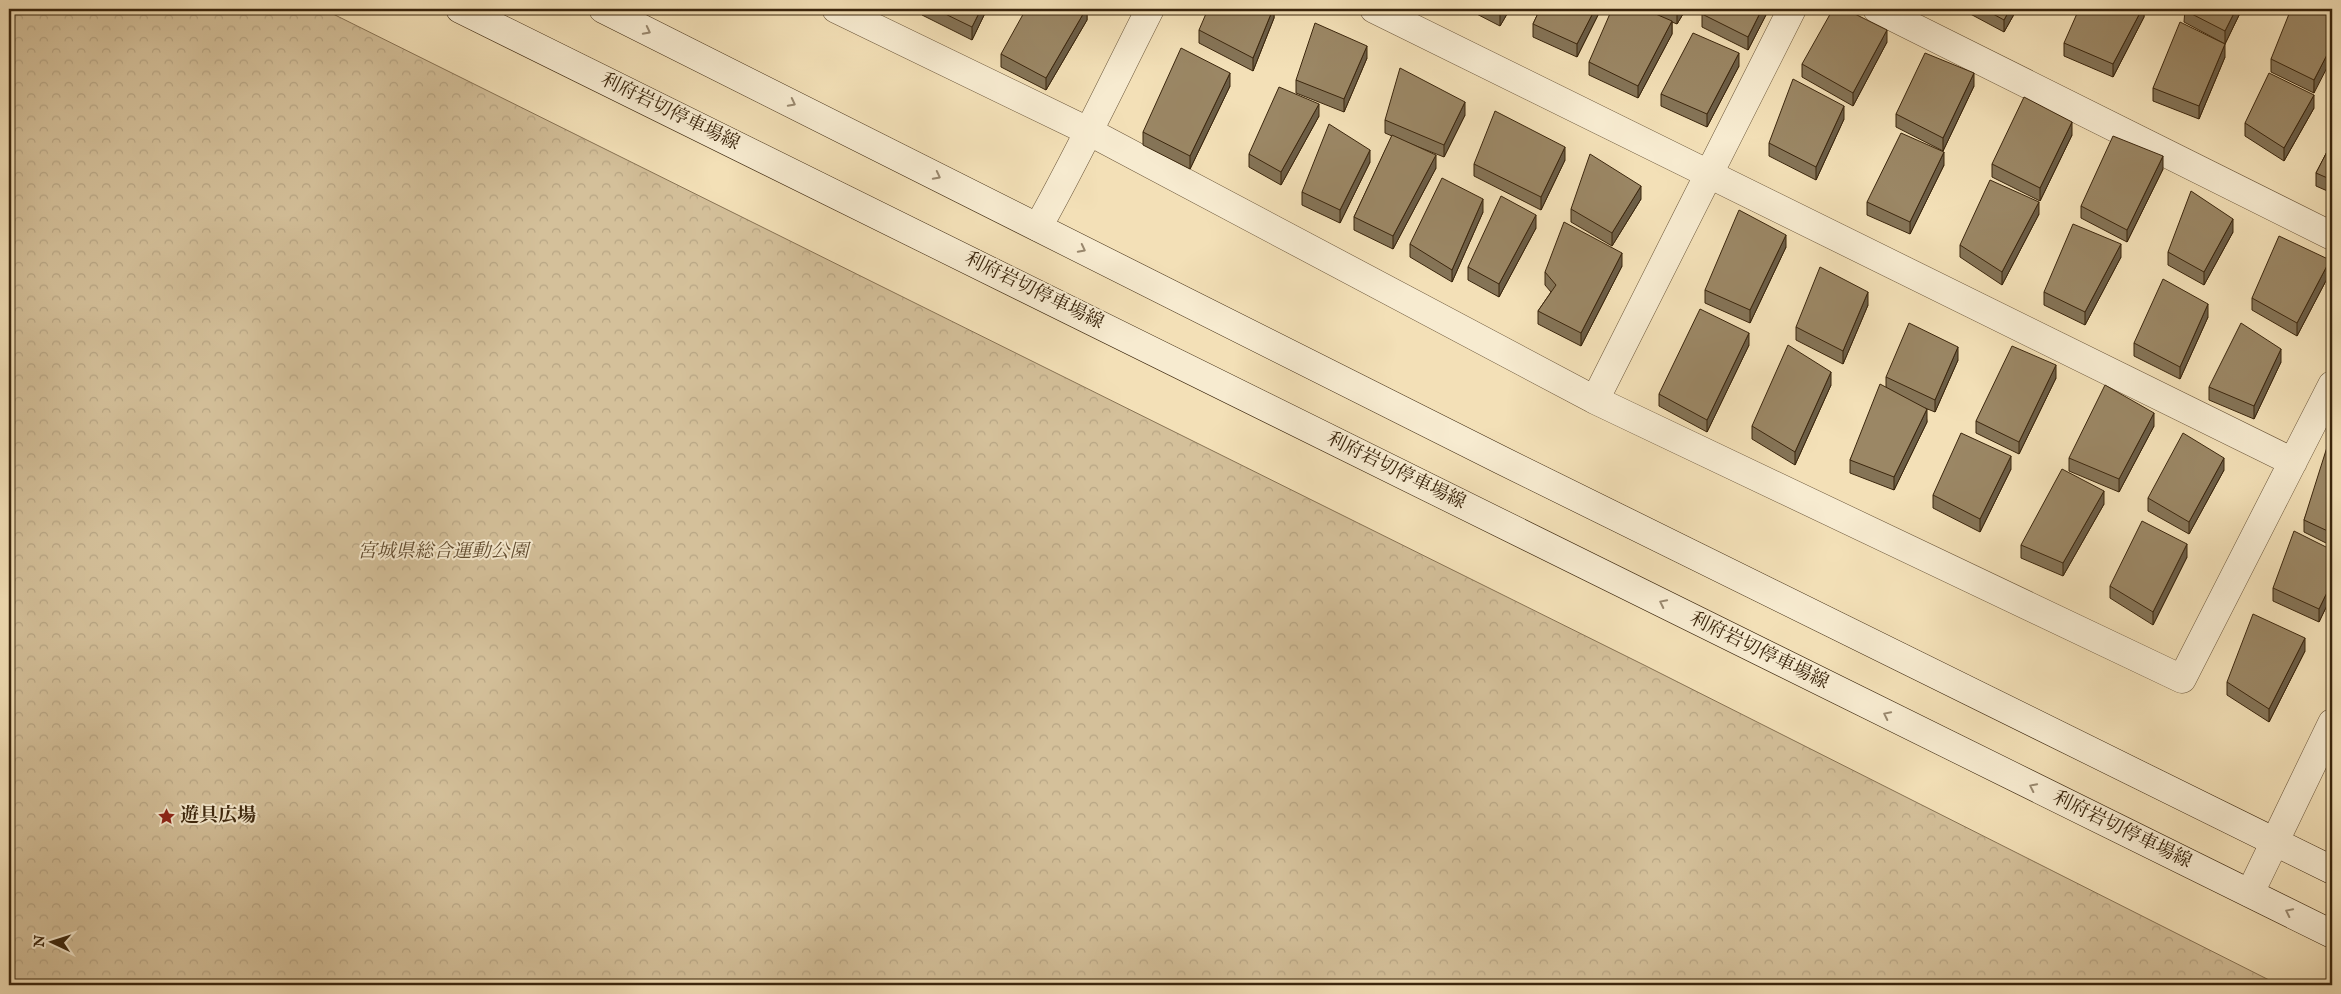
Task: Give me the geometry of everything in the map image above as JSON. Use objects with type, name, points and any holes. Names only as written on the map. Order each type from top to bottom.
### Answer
[{"type":"street","name":"利府岩切停車場線","points":[[460,9],[2332,934]]},
{"type":"street","points":[[603,9],[1501,460],[2332,870]]},
{"type":"street","points":[[836,9],[882,19],[1088,131],[1595,400],[2182,678],[2332,385]]},
{"type":"street","points":[[1038,227],[1072,168],[1088,131],[1150,9]]},
{"type":"street","points":[[1374,9],[2293,462]]},
{"type":"street","points":[[1595,400],[1792,9]]},
{"type":"street","points":[[1877,9],[2332,236]]},
{"type":"street","points":[[2250,893],[2332,723]]},
{"type":"green space","name":"宮城県総合運動公園","points":[[9,9],[323,9],[1646,666],[2279,985],[9,985]]},
{"type":"building","points":[[935,9],[981,9],[972,27]]},
{"type":"building","points":[[1026,9],[1086,9],[1046,78],[1001,54]]},
{"type":"building","points":[[1208,9],[1273,9],[1253,58],[1199,30]]},
{"type":"building","points":[[1491,9],[1503,9],[1500,14]]},
{"type":"building","points":[[1540,9],[1595,9],[1577,44],[1533,24]]},
{"type":"building","points":[[1612,9],[1644,9],[1672,21],[1638,86],[1589,62]]},
{"type":"building","points":[[1704,9],[1762,9],[1748,37],[1702,14]]},
{"type":"building","points":[[1833,9],[1845,9],[1887,30],[1853,93],[1802,64]]},
{"type":"building","points":[[1984,9],[2010,9],[2004,20]]},
{"type":"building","points":[[2079,9],[2142,9],[2113,64],[2064,43]]},
{"type":"building","points":[[2185,9],[2236,9],[2225,31]]},
{"type":"building","points":[[2291,9],[2318,9],[2332,16],[2332,45],[2314,80],[2271,59]]},
{"type":"building","points":[[2180,22],[2225,44],[2199,106],[2153,88]]},
{"type":"building","points":[[1315,23],[1367,46],[1344,99],[1296,80]]},
{"type":"building","points":[[1693,33],[1739,53],[1707,114],[1661,94]]},
{"type":"building","points":[[1181,48],[1230,73],[1190,156],[1143,132]]},
{"type":"building","points":[[1925,53],[1974,73],[1943,138],[1896,114]]},
{"type":"building","points":[[1400,68],[1465,102],[1444,145],[1385,120]]},
{"type":"building","points":[[2269,73],[2314,95],[2284,148],[2245,123]]},
{"type":"building","points":[[1793,79],[1844,106],[1816,167],[1769,143]]},
{"type":"building","points":[[1279,87],[1319,104],[1281,172],[1249,154]]},
{"type":"building","points":[[2024,97],[2072,122],[2040,188],[1992,164]]},
{"type":"building","points":[[1495,111],[1565,147],[1541,197],[1474,164]]},
{"type":"building","points":[[1329,124],[1370,150],[1340,210],[1302,192]]},
{"type":"building","points":[[1901,133],[1944,152],[1910,222],[1867,202]]},
{"type":"building","points":[[1392,135],[1436,155],[1393,236],[1354,217]]},
{"type":"building","points":[[2113,136],[2163,156],[2127,230],[2081,206]]},
{"type":"building","points":[[2332,142],[2332,180],[2316,173]]},
{"type":"building","points":[[1590,154],[1641,186],[1612,233],[1571,209]]},
{"type":"building","points":[[1442,178],[1483,199],[1452,270],[1410,244]]},
{"type":"building","points":[[1990,180],[2039,202],[2002,272],[1960,245]]},
{"type":"building","points":[[2191,191],[2233,219],[2204,272],[2168,252]]},
{"type":"building","points":[[1501,196],[1536,215],[1499,284],[1468,267]]},
{"type":"building","points":[[1739,210],[1786,235],[1750,310],[1705,290]]},
{"type":"building","points":[[1564,222],[1622,253],[1581,333],[1538,311],[1556,285],[1545,272]]},
{"type":"building","points":[[2073,224],[2121,244],[2085,312],[2044,292]]},
{"type":"building","points":[[2279,236],[2330,260],[2297,323],[2252,298]]},
{"type":"building","points":[[1820,267],[1868,292],[1843,351],[1796,327]]},
{"type":"building","points":[[2163,279],[2208,304],[2180,367],[2134,343]]},
{"type":"building","points":[[1700,309],[1749,333],[1707,420],[1659,394]]},
{"type":"building","points":[[1909,323],[1958,347],[1935,400],[1886,377]]},
{"type":"building","points":[[2241,323],[2281,349],[2254,406],[2209,387]]},
{"type":"building","points":[[1788,345],[1831,372],[1795,452],[1752,426]]},
{"type":"building","points":[[2012,346],[2056,365],[2019,442],[1976,421]]},
{"type":"building","points":[[1880,384],[1927,409],[1894,477],[1850,460]]},
{"type":"building","points":[[2105,385],[2154,413],[2119,479],[2069,458]]},
{"type":"building","points":[[1961,433],[2011,456],[1980,519],[1933,495]]},
{"type":"building","points":[[2183,433],[2224,458],[2189,522],[2148,498]]},
{"type":"building","points":[[2328,444],[2332,446],[2332,533],[2304,520]]},
{"type":"building","points":[[2062,469],[2104,491],[2063,563],[2021,545]]},
{"type":"building","points":[[2142,521],[2187,544],[2153,612],[2110,586]]},
{"type":"building","points":[[2294,531],[2332,550],[2332,582],[2319,609],[2273,588]]},
{"type":"building","points":[[2253,614],[2305,638],[2269,709],[2227,682]]},
{"type":"place","name":"遊具広場","points":[[166,816]]}]
